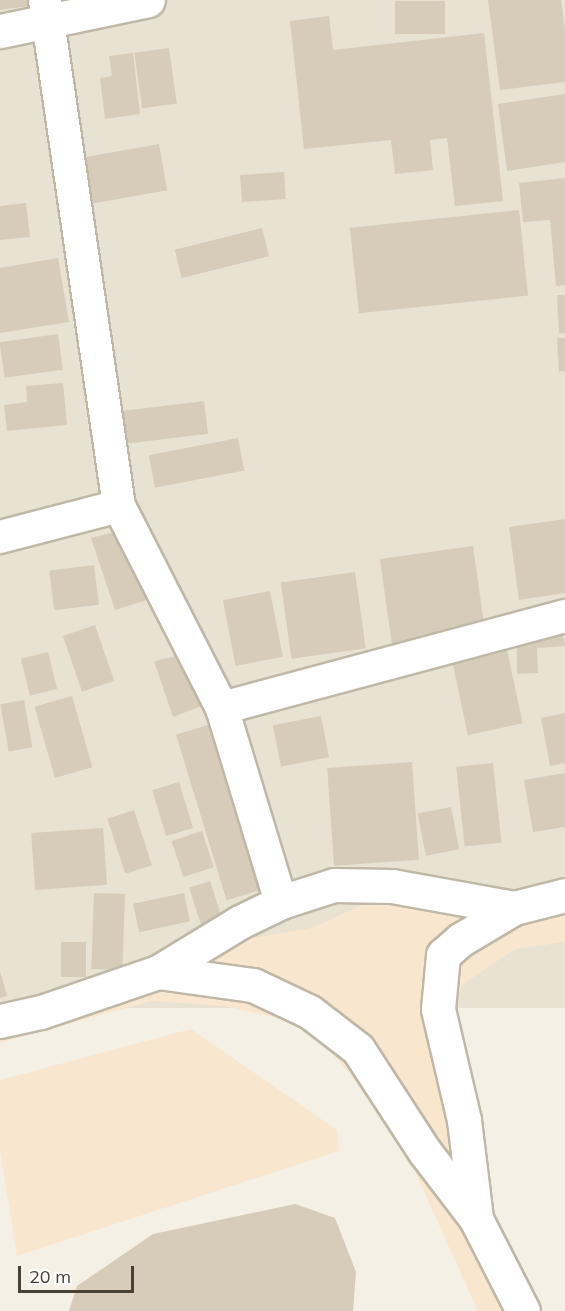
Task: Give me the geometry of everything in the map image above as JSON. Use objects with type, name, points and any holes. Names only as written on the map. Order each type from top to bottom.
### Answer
[{"type":"street","points":[[0,31],[46,11],[148,0]]},
{"type":"street","points":[[46,11],[119,506],[222,708],[281,902]]},
{"type":"street","points":[[0,537],[119,506]]},
{"type":"street","points":[[222,708],[565,616]]},
{"type":"street","points":[[0,1021],[41,1012],[158,972],[240,922],[281,902],[334,885],[392,886],[514,908]]},
{"type":"street","points":[[476,1219],[464,1120],[438,1009],[443,955],[460,940],[514,908],[565,895]]},
{"type":"street","points":[[158,972],[253,985],[310,1012],[358,1049],[425,1152],[476,1219],[523,1311]]},
{"type":"shaded area","points":[[0,0],[565,0],[565,1008],[0,1008]]},
{"type":"shaded area","points":[[565,876],[565,942],[515,949],[463,984],[442,1030],[481,1205],[534,1311],[478,1311],[411,1163],[350,1074],[307,1025],[224,1006],[152,1001],[0,1043],[0,1014],[252,938],[312,928],[386,894],[503,892]]},
{"type":"shaded area","points":[[191,1029],[337,1130],[339,1151],[17,1256],[0,1151],[0,1080]]},
{"type":"building","points":[[0,0],[29,0],[29,6],[0,10]]},
{"type":"building","points":[[488,0],[561,0],[565,32],[565,82],[500,90]]},
{"type":"building","points":[[395,1],[445,1],[445,34],[395,34]]},
{"type":"building","points":[[329,16],[333,50],[484,33],[503,201],[455,206],[447,138],[430,140],[433,170],[395,174],[391,140],[304,149],[290,21]]},
{"type":"building","points":[[169,48],[177,103],[142,108],[134,53]]},
{"type":"building","points":[[133,53],[140,114],[105,119],[100,78],[112,76],[109,56]]},
{"type":"building","points":[[565,94],[565,162],[507,171],[498,104]]},
{"type":"building","points":[[159,144],[167,190],[88,204],[80,158]]},
{"type":"building","points":[[284,172],[286,199],[242,202],[240,175]]},
{"type":"building","points":[[565,178],[565,285],[556,286],[550,220],[523,222],[519,183]]},
{"type":"building","points":[[26,203],[30,237],[0,240],[0,206]]},
{"type":"building","points":[[519,210],[528,296],[359,313],[350,228]]},
{"type":"building","points":[[262,228],[269,256],[182,278],[175,250]]},
{"type":"building","points":[[58,258],[69,322],[0,333],[0,268]]},
{"type":"building","points":[[557,295],[565,295],[565,333],[559,333]]},
{"type":"building","points":[[58,334],[63,370],[5,378],[0,342]]},
{"type":"building","points":[[557,338],[565,338],[565,371],[559,372]]},
{"type":"building","points":[[63,383],[67,425],[7,431],[4,405],[27,402],[26,386]]},
{"type":"building","points":[[204,401],[208,434],[114,445],[110,413]]},
{"type":"building","points":[[238,438],[244,470],[155,488],[149,455]]},
{"type":"building","points":[[565,519],[565,593],[519,600],[509,527]]},
{"type":"building","points":[[123,530],[150,599],[115,610],[91,538]]},
{"type":"building","points":[[473,546],[485,630],[392,643],[380,559]]},
{"type":"building","points":[[94,565],[99,605],[54,610],[49,570]]},
{"type":"building","points":[[355,572],[366,648],[291,659],[281,582]]},
{"type":"building","points":[[270,591],[283,657],[236,666],[223,600]]},
{"type":"building","points":[[95,625],[114,681],[82,692],[63,636]]},
{"type":"building","points":[[561,625],[565,646],[537,648],[538,673],[517,674],[517,636]]},
{"type":"building","points":[[506,645],[523,723],[468,735],[451,657]]},
{"type":"building","points":[[48,652],[57,689],[30,696],[21,659]]},
{"type":"building","points":[[177,656],[204,705],[173,717],[154,661]]},
{"type":"building","points":[[72,696],[92,767],[55,778],[35,707]]},
{"type":"building","points":[[24,700],[32,747],[9,751],[0,704]]},
{"type":"building","points":[[565,713],[565,763],[550,766],[541,718]]},
{"type":"building","points":[[321,716],[329,757],[281,767],[273,725]]},
{"type":"building","points":[[221,721],[272,886],[227,900],[176,735]]},
{"type":"building","points":[[412,762],[419,860],[334,866],[327,768]]},
{"type":"building","points":[[493,763],[501,843],[465,846],[456,767]]},
{"type":"building","points":[[565,773],[565,827],[533,832],[524,780]]},
{"type":"building","points":[[179,782],[193,828],[166,836],[152,790]]},
{"type":"building","points":[[451,807],[459,849],[426,856],[418,813]]},
{"type":"building","points":[[134,810],[152,865],[125,874],[107,819]]},
{"type":"building","points":[[103,828],[107,885],[35,890],[31,833]]},
{"type":"building","points":[[202,831],[214,867],[183,877],[172,841]]},
{"type":"building","points":[[210,881],[223,920],[202,927],[189,888]]},
{"type":"building","points":[[94,893],[125,894],[122,970],[91,969]]},
{"type":"building","points":[[184,893],[190,921],[139,932],[133,904]]},
{"type":"building","points":[[61,942],[86,942],[86,977],[61,977]]},
{"type":"building","points":[[0,971],[7,996],[0,998]]},
{"type":"building","points":[[295,1204],[335,1218],[356,1272],[353,1311],[69,1311],[77,1286],[153,1234]]}]
